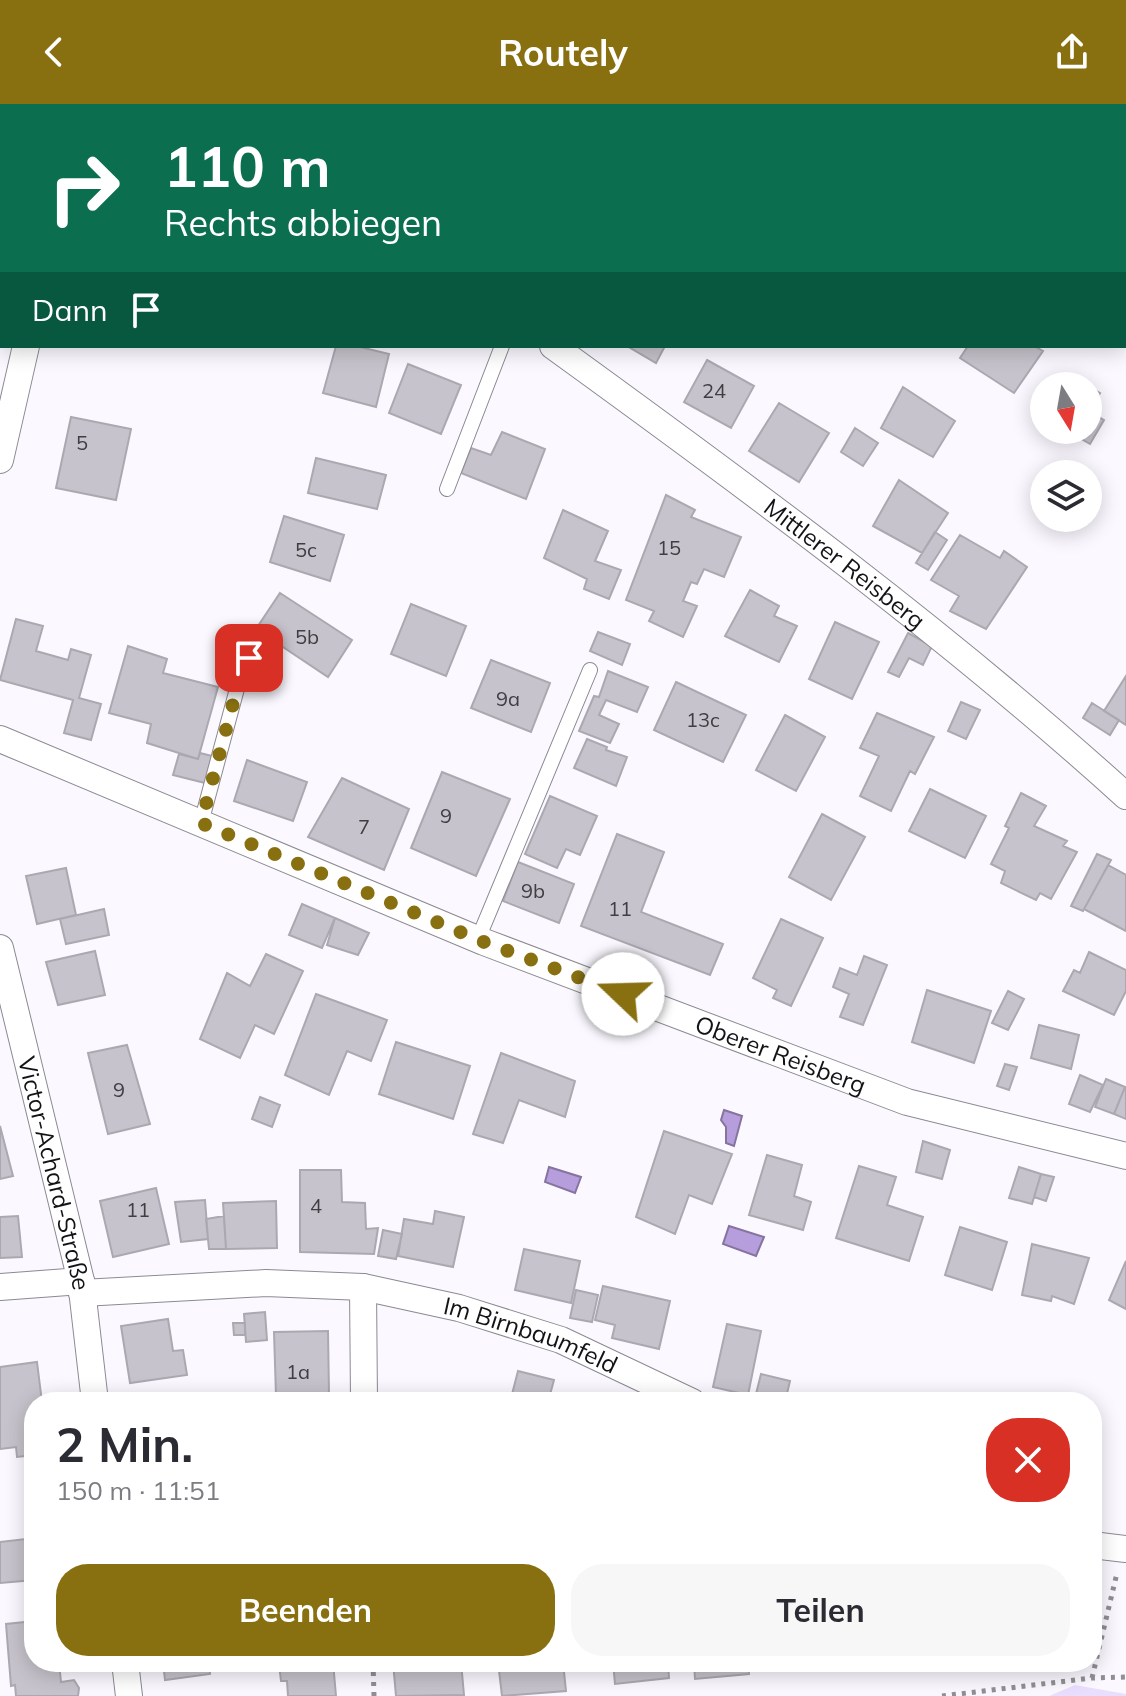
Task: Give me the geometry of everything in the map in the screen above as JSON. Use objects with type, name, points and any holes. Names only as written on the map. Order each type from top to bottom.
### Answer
[{"type":"street","points":[[0,460],[4,425],[25,348]]},
{"type":"street","name":"Mittlerer Reisberg","points":[[556,348],[756,493],[1055,731],[1126,796]]},
{"type":"street","name":"Oberer Reisberg","points":[[0,739],[478,939],[907,1102],[1126,1156]]},
{"type":"street","name":"Victor-Achard-Straße","points":[[0,948],[81,1287],[94,1392]]},
{"type":"street","name":"Im Birnbaumfeld","points":[[0,1287],[266,1283],[363,1287],[459,1308],[561,1340],[671,1392]]},
{"type":"street","points":[[363,1287],[364,1392]]},
{"type":"street","points":[[1102,1546],[1123,1548]]},
{"type":"street","points":[[126,1672],[129,1696]]},
{"type":"lane","points":[[447,489],[501,348]]},
{"type":"lane","points":[[201,823],[238,685],[249,658]]},
{"type":"lane","points":[[478,939],[590,670]]},
{"type":"path","points":[[1102,1638],[1123,1548]]},
{"type":"path","points":[[373,1672],[374,1696]]},
{"type":"path","points":[[1092,1678],[1094,1672]]},
{"type":"path","points":[[942,1696],[1092,1678],[1126,1677]]},
{"type":"shaded area","points":[[724,1110],[742,1116],[734,1146],[726,1143],[726,1127],[721,1120]]},
{"type":"shaded area","points":[[549,1167],[581,1177],[575,1193],[545,1182]]},
{"type":"shaded area","points":[[729,1226],[764,1237],[756,1256],[723,1244]]},
{"type":"shaded area","points":[[1075,1685],[1126,1694],[1126,1696],[1049,1696]]},
{"type":"building","points":[[335,348],[364,348],[389,354],[376,407],[323,393]]},
{"type":"building","points":[[630,348],[664,348],[656,363]]},
{"type":"building","points":[[967,348],[1038,348],[1043,351],[1014,393],[960,358]]},
{"type":"building","points":[[707,360],[754,386],[731,428],[684,402]]},
{"type":"building","points":[[408,364],[461,385],[441,434],[389,413]]},
{"type":"building","points":[[903,387],[955,421],[933,457],[881,428]]},
{"type":"building","points":[[779,403],[829,433],[799,482],[749,451]]},
{"type":"building","points":[[71,417],[131,429],[116,500],[56,488]]},
{"type":"building","points":[[855,428],[878,443],[863,466],[841,452]]},
{"type":"building","points":[[502,432],[545,449],[526,499],[461,473],[471,448],[491,455]]},
{"type":"building","points":[[316,458],[386,475],[377,509],[308,493]]},
{"type":"building","points":[[899,480],[948,513],[922,553],[873,526]]},
{"type":"building","points":[[666,495],[695,510],[691,517],[741,537],[724,577],[704,569],[697,584],[691,582],[683,601],[697,606],[683,637],[649,621],[654,611],[626,600]]},
{"type":"building","points":[[563,510],[608,531],[595,561],[621,570],[609,599],[584,589],[587,579],[544,558]]},
{"type":"building","points":[[284,516],[344,535],[330,581],[270,562]]},
{"type":"building","points":[[935,532],[947,540],[928,570],[916,563]]},
{"type":"building","points":[[960,535],[1000,558],[1004,551],[1027,567],[986,629],[950,611],[959,596],[931,580]]},
{"type":"building","points":[[750,590],[779,606],[774,616],[797,626],[779,662],[725,636]]},
{"type":"building","points":[[280,593],[352,640],[328,677],[256,629]]},
{"type":"building","points":[[411,604],[466,626],[446,676],[391,654]]},
{"type":"building","points":[[16,619],[43,626],[36,651],[68,660],[71,649],[91,655],[79,698],[101,704],[91,740],[64,733],[73,700],[0,680]]},
{"type":"building","points":[[835,622],[879,642],[852,699],[809,679]]},
{"type":"building","points":[[598,632],[630,644],[622,665],[590,651]]},
{"type":"building","points":[[908,633],[932,646],[923,665],[909,658],[899,677],[888,672]]},
{"type":"building","points":[[128,646],[167,659],[163,673],[218,687],[198,759],[147,743],[151,724],[109,713]]},
{"type":"building","points":[[491,660],[550,683],[531,732],[471,708]]},
{"type":"building","points":[[608,671],[648,687],[637,712],[606,700],[599,715],[619,724],[610,743],[579,731],[594,696],[599,697]]},
{"type":"building","points":[[1126,676],[1126,725],[1104,711]]},
{"type":"building","points":[[676,682],[746,715],[723,762],[654,730]]},
{"type":"building","points":[[961,702],[980,710],[966,739],[948,731]]},
{"type":"building","points":[[1092,703],[1119,720],[1110,735],[1083,718]]},
{"type":"building","points":[[877,713],[934,737],[915,774],[910,771],[891,811],[860,796],[879,756],[860,748]]},
{"type":"building","points":[[785,715],[825,737],[796,791],[756,770]]},
{"type":"building","points":[[587,739],[627,757],[616,786],[574,768]]},
{"type":"building","points":[[200,753],[212,756],[205,783],[173,775],[179,754],[198,759]]},
{"type":"building","points":[[247,760],[307,782],[293,821],[234,801]]},
{"type":"building","points":[[442,772],[510,799],[476,876],[411,848]]},
{"type":"building","points":[[342,778],[409,809],[384,870],[308,837]]},
{"type":"building","points":[[930,789],[986,816],[965,858],[909,831]]},
{"type":"building","points":[[1021,793],[1046,806],[1034,826],[1067,841],[1063,846],[1077,852],[1051,899],[1040,893],[1036,900],[1001,883],[1005,871],[991,864],[1009,828],[1005,826]]},
{"type":"building","points":[[550,796],[597,816],[580,855],[566,849],[557,868],[525,854]]},
{"type":"building","points":[[822,814],[865,837],[831,900],[789,877]]},
{"type":"building","points":[[617,834],[664,852],[641,912],[723,944],[710,975],[581,926]]},
{"type":"building","points":[[1097,854],[1111,860],[1083,911],[1071,906]]},
{"type":"building","points":[[518,862],[574,884],[559,923],[503,901]]},
{"type":"building","points":[[1108,865],[1126,875],[1126,931],[1084,909]]},
{"type":"building","points":[[66,868],[76,915],[37,924],[26,876]]},
{"type":"building","points":[[302,904],[335,918],[322,948],[289,935]]},
{"type":"building","points":[[104,909],[109,935],[66,944],[60,919]]},
{"type":"building","points":[[335,918],[369,933],[358,955],[327,945]]},
{"type":"building","points":[[781,919],[823,938],[791,1006],[773,998],[777,990],[753,978]]},
{"type":"building","points":[[95,951],[105,995],[58,1005],[46,962]]},
{"type":"building","points":[[1089,952],[1126,970],[1126,991],[1114,1015],[1063,991],[1074,970],[1080,973]]},
{"type":"building","points":[[266,954],[303,971],[274,1034],[255,1025],[240,1058],[200,1039],[227,973],[250,986]]},
{"type":"building","points":[[864,956],[887,965],[863,1025],[840,1017],[849,994],[833,987],[840,968],[857,975]]},
{"type":"building","points":[[927,990],[991,1011],[974,1063],[912,1042]]},
{"type":"building","points":[[1008,991],[1024,999],[1008,1030],[992,1023]]},
{"type":"building","points":[[316,994],[387,1020],[371,1061],[347,1051],[329,1095],[285,1075]]},
{"type":"building","points":[[1039,1025],[1079,1035],[1071,1069],[1031,1058]]},
{"type":"building","points":[[396,1042],[470,1066],[453,1119],[379,1094]]},
{"type":"building","points":[[127,1045],[150,1124],[108,1134],[88,1053]]},
{"type":"building","points":[[501,1053],[575,1081],[565,1117],[519,1100],[503,1143],[473,1134]]},
{"type":"building","points":[[1005,1064],[1017,1067],[1009,1090],[997,1086]]},
{"type":"building","points":[[1080,1075],[1103,1085],[1090,1112],[1069,1104]]},
{"type":"building","points":[[1106,1079],[1125,1087],[1114,1114],[1095,1107]]},
{"type":"building","points":[[1126,1087],[1126,1119],[1114,1114]]},
{"type":"building","points":[[260,1097],[280,1105],[272,1127],[252,1119]]},
{"type":"building","points":[[0,1126],[13,1176],[0,1179]]},
{"type":"building","points":[[664,1131],[732,1154],[712,1204],[689,1195],[675,1234],[636,1217]]},
{"type":"building","points":[[923,1141],[950,1150],[942,1179],[916,1172]]},
{"type":"building","points":[[767,1155],[802,1165],[794,1196],[811,1202],[803,1230],[749,1215]]},
{"type":"building","points":[[859,1166],[896,1177],[887,1205],[923,1217],[909,1261],[836,1238]]},
{"type":"building","points":[[1019,1167],[1041,1174],[1032,1204],[1009,1198]]},
{"type":"building","points":[[300,1170],[341,1170],[342,1202],[365,1203],[366,1229],[378,1228],[374,1254],[300,1252]]},
{"type":"building","points":[[1041,1174],[1054,1177],[1046,1201],[1034,1197]]},
{"type":"building","points":[[156,1188],[169,1244],[113,1257],[100,1201]]},
{"type":"building","points":[[205,1200],[208,1239],[181,1242],[175,1202]]},
{"type":"building","points":[[276,1201],[277,1248],[226,1249],[223,1203]]},
{"type":"building","points":[[435,1211],[464,1217],[453,1267],[398,1256],[404,1219],[433,1224]]},
{"type":"building","points":[[18,1216],[22,1257],[0,1258],[0,1217]]},
{"type":"building","points":[[224,1216],[226,1249],[209,1249],[206,1219]]},
{"type":"building","points":[[960,1227],[1007,1242],[992,1290],[945,1275]]},
{"type":"building","points":[[383,1230],[402,1234],[396,1259],[378,1256]]},
{"type":"building","points":[[1032,1244],[1089,1258],[1074,1304],[1052,1296],[1051,1301],[1022,1295]]},
{"type":"building","points":[[524,1249],[580,1261],[571,1303],[515,1290]]},
{"type":"building","points":[[1126,1261],[1126,1309],[1109,1300]]},
{"type":"building","points":[[603,1286],[670,1301],[659,1349],[612,1338],[615,1325],[595,1320]]},
{"type":"building","points":[[576,1290],[598,1295],[592,1322],[570,1318]]},
{"type":"building","points":[[265,1312],[267,1340],[246,1342],[244,1314]]},
{"type":"building","points":[[168,1319],[173,1351],[183,1350],[187,1375],[130,1383],[121,1326]]},
{"type":"building","points":[[233,1323],[245,1323],[245,1335],[234,1335]]},
{"type":"building","points":[[727,1324],[761,1331],[749,1392],[713,1387]]},
{"type":"building","points":[[328,1331],[329,1392],[276,1392],[274,1332]]},
{"type":"building","points":[[37,1362],[41,1392],[24,1392],[24,1456],[17,1457],[16,1447],[0,1449],[0,1367]]},
{"type":"building","points":[[518,1371],[554,1380],[551,1392],[513,1392]]},
{"type":"building","points":[[761,1374],[790,1381],[787,1392],[756,1392]]},
{"type":"building","points":[[24,1539],[24,1581],[0,1583],[0,1542]]},
{"type":"building","points":[[24,1622],[24,1672],[60,1672],[61,1682],[74,1680],[79,1688],[78,1696],[16,1696],[15,1685],[11,1686],[6,1624]]},
{"type":"building","points":[[164,1672],[210,1672],[210,1674],[165,1680]]},
{"type":"building","points":[[280,1672],[334,1672],[336,1696],[288,1696],[287,1681],[281,1681]]},
{"type":"building","points":[[394,1672],[462,1672],[464,1695],[396,1696]]},
{"type":"building","points":[[499,1672],[564,1672],[566,1691],[502,1696]]},
{"type":"building","points":[[614,1672],[669,1672],[669,1678],[615,1684]]},
{"type":"building","points":[[695,1672],[749,1672],[749,1674],[695,1679]]},
{"type":"route","points":[[249,658],[238,685],[201,823],[484,942],[623,994]]}]
